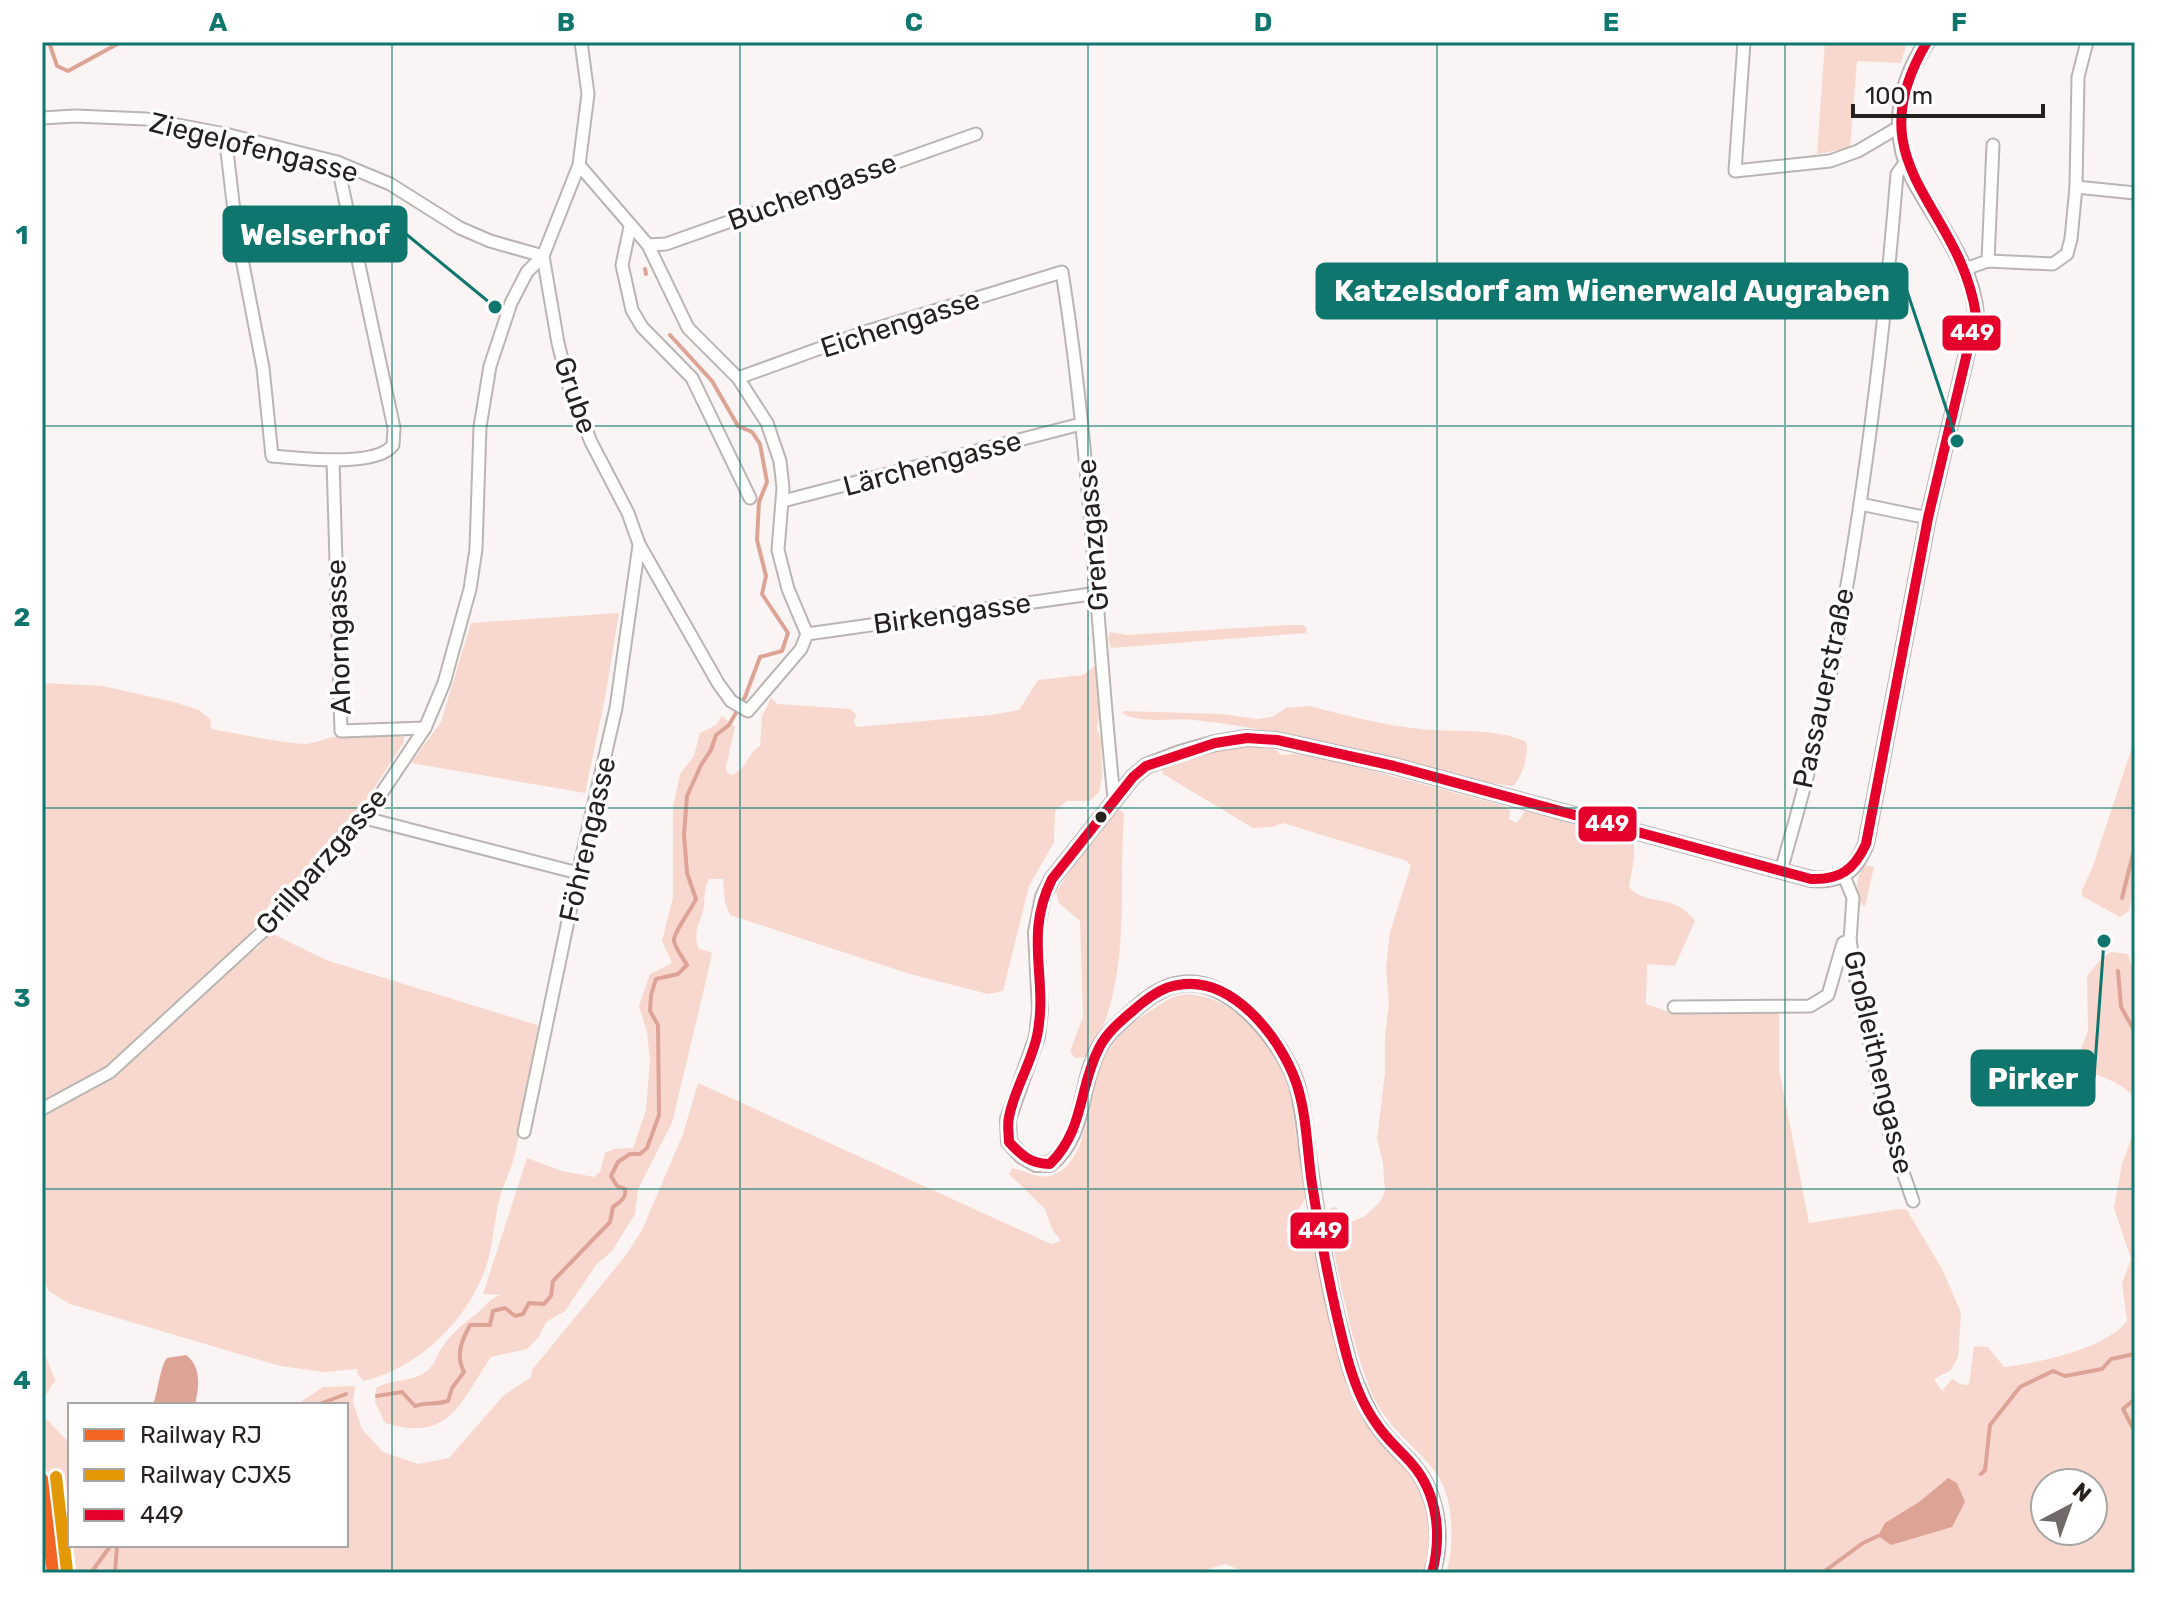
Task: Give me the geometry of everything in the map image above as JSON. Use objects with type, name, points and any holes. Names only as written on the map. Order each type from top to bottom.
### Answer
[{"type":"street","points":[[543,256],[579,165],[588,94],[581,42]]},
{"type":"street","points":[[1744,42],[1735,171],[1830,161],[1858,151],[1899,127]]},
{"type":"street","points":[[1432,1573],[1437,1560],[1433,1501],[1425,1481],[1414,1466],[1379,1428],[1353,1378],[1333,1302],[1318,1225],[1305,1119],[1296,1084],[1286,1058],[1257,1021],[1234,1000],[1203,984],[1185,983],[1168,987],[1139,1005],[1113,1029],[1099,1048],[1090,1069],[1071,1142],[1060,1156],[1050,1164],[1036,1164],[1022,1156],[1009,1142],[1008,1119],[1037,1037],[1040,1010],[1036,932],[1043,897],[1052,879],[1114,798],[1146,766],[1215,743],[1247,738],[1277,740],[1394,766],[1781,871],[1826,880],[1844,876],[1856,865],[1866,844],[1928,518],[1976,315],[1974,293],[1965,269],[1905,163],[1899,127],[1906,84],[1927,42]]},
{"type":"street","points":[[1965,269],[1988,261],[2053,264],[2067,254],[2076,187],[2078,77],[2087,42]]},
{"type":"street","name":"Ziegelofengasse","points":[[42,118],[146,119],[225,134],[337,162],[390,184],[460,228],[490,241],[543,256]]},
{"type":"street","points":[[225,134],[236,228],[263,368],[272,456],[333,460],[383,455],[393,445],[394,428],[337,162]]},
{"type":"street","name":"Buchengasse","points":[[648,245],[666,244],[976,134]]},
{"type":"street","points":[[1988,261],[1993,145]]},
{"type":"street","name":"Passauerstraße","points":[[1781,871],[1818,730],[1860,504],[1889,282],[1897,174],[1905,163]]},
{"type":"street","points":[[579,165],[648,245],[688,328],[738,378],[767,423],[780,461],[783,501],[778,550],[788,589],[807,634]]},
{"type":"street","points":[[2076,187],[2135,193]]},
{"type":"street","points":[[630,227],[622,265],[632,310],[642,327],[692,378],[750,498]]},
{"type":"street","name":"Grube","points":[[543,256],[569,387],[591,442],[628,513],[639,544],[731,701],[748,711],[801,649],[807,634]]},
{"type":"street","name":"Grillparzgasse","points":[[42,1109],[110,1072],[271,924],[365,818],[425,728],[444,683],[470,589],[476,549],[480,427],[490,366],[511,303],[527,272],[543,256]]},
{"type":"street","name":"Eichengasse","points":[[738,378],[865,332],[1062,272]]},
{"type":"street","name":"Grenzgasse","points":[[1062,272],[1089,475],[1114,798]]},
{"type":"street","name":"Lärchengasse","points":[[783,501],[1081,424]]},
{"type":"street","name":"Ahorngasse","points":[[333,460],[341,731],[425,728]]},
{"type":"street","points":[[1860,504],[1928,518]]},
{"type":"street","name":"Föhrengasse","points":[[524,1132],[616,708],[639,544]]},
{"type":"street","name":"Birkengasse","points":[[807,634],[1098,593]]},
{"type":"street","points":[[365,818],[578,873]]},
{"type":"street","name":"Großleithengasse","points":[[1844,876],[1854,904],[1850,940],[1857,986],[1890,1135],[1913,1201]]},
{"type":"street","points":[[1674,1007],[1810,1006],[1828,995],[1843,943],[1850,940]]},
{"type":"shaded area","points":[[1825,42],[1907,42],[1901,63],[1857,61],[1850,148],[1817,154]]},
{"type":"shaded area","points":[[619,613],[585,793],[411,763],[441,722],[471,623]]},
{"type":"shaded area","points":[[1304,625],[1306,633],[1111,648],[1108,639],[1110,632],[1127,635]]},
{"type":"shaded area","points":[[1096,665],[1101,703],[1097,729],[1101,740],[1102,777],[1099,792],[1090,801],[1067,801],[1055,811],[1054,842],[1029,886],[1003,991],[988,994],[910,974],[730,915],[725,902],[723,879],[709,879],[696,934],[698,948],[712,953],[708,972],[672,1123],[638,1189],[635,1214],[612,1251],[596,1265],[565,1311],[546,1322],[539,1337],[527,1349],[491,1357],[451,1414],[439,1423],[425,1427],[407,1428],[385,1423],[375,1402],[376,1388],[425,1373],[454,1333],[500,1295],[483,1294],[527,1158],[562,1171],[594,1177],[600,1172],[605,1153],[633,1148],[646,1110],[650,1060],[647,1032],[639,1006],[650,974],[672,963],[662,941],[673,897],[673,807],[680,774],[694,756],[700,733],[716,725],[722,716],[735,727],[726,767],[727,773],[732,775],[760,746],[762,716],[771,698],[777,704],[851,709],[856,715],[854,723],[857,727],[991,715],[1019,710],[1038,680],[1083,675]]},
{"type":"shaded area","points":[[42,683],[103,686],[174,702],[199,710],[210,719],[211,729],[282,742],[308,744],[361,735],[404,737],[404,742],[361,808],[338,829],[339,834],[310,869],[278,892],[247,938],[256,950],[271,933],[326,960],[537,1025],[539,1033],[518,1139],[499,1201],[486,1267],[478,1287],[454,1323],[439,1339],[404,1365],[364,1381],[357,1369],[324,1372],[280,1366],[70,1304],[50,1292],[42,1280]]},
{"type":"shaded area","points":[[1310,706],[1393,725],[1501,734],[1526,742],[1527,753],[1520,777],[1513,786],[1269,731],[1194,720],[1138,718],[1122,713],[1221,714],[1258,719],[1272,717],[1286,708]]},
{"type":"shaded area","points":[[2135,738],[2135,879],[2129,911],[2120,917],[2082,896],[2082,890],[2093,866]]},
{"type":"shaded area","points":[[1246,746],[1275,749],[1281,755],[1331,760],[1505,806],[1510,811],[1509,819],[1517,823],[1525,811],[1634,836],[1629,887],[1644,897],[1678,906],[1695,921],[1675,966],[1647,964],[1646,1004],[1672,1013],[1779,1012],[1779,1069],[1809,1223],[1907,1210],[1943,1271],[1961,1313],[1958,1357],[1951,1370],[1934,1379],[1942,1391],[1952,1379],[1969,1385],[1974,1346],[1988,1347],[2004,1367],[2018,1365],[2088,1347],[2117,1331],[2127,1321],[2122,1283],[2131,1259],[2114,1208],[2122,1164],[2135,1128],[2135,1573],[1446,1573],[1452,1536],[1446,1495],[1436,1473],[1382,1413],[1369,1387],[1350,1324],[1327,1215],[1335,1207],[1343,1213],[1342,1223],[1346,1224],[1365,1216],[1380,1202],[1385,1192],[1377,1139],[1389,1002],[1386,968],[1390,932],[1411,866],[1407,861],[1283,823],[1253,828],[1163,774],[1162,767],[1209,749]],"holes":[[[1948,1478],[1891,1545],[1919,1502]]]},
{"type":"shaded area","points":[[1118,809],[1124,813],[1122,920],[1117,973],[1104,1024],[1086,1057],[1075,1058],[1070,1051],[1083,1017],[1080,921],[1059,903],[1056,892],[1084,849]]},
{"type":"shaded area","points":[[1864,865],[1874,867],[1865,907],[1858,898],[1857,887]]},
{"type":"shaded area","points":[[2111,952],[2128,954],[2135,978],[2135,1098],[2118,1084],[2084,1070],[2078,1057],[2088,1031],[2087,976]]},
{"type":"shaded area","points":[[1177,996],[1205,997],[1238,1014],[1264,1042],[1284,1076],[1307,1182],[1304,1200],[1286,1231],[1298,1236],[1310,1233],[1351,1380],[1424,1494],[1432,1523],[1432,1548],[1426,1573],[1248,1573],[1225,1564],[1195,1573],[42,1573],[42,1414],[68,1442],[68,1547],[348,1547],[348,1403],[299,1403],[323,1387],[355,1386],[353,1403],[362,1429],[383,1452],[418,1464],[449,1458],[503,1396],[531,1377],[532,1370],[626,1255],[642,1230],[683,1134],[698,1083],[1051,1244],[1061,1241],[1052,1229],[1045,1209],[1009,1174],[1012,1168],[1043,1176],[1053,1175],[1065,1168],[1081,1141],[1098,1073],[1108,1052],[1138,1019]]},
{"type":"shaded area","points":[[42,1348],[55,1380],[42,1402]]},
{"type":"shaded area","points":[[186,1355],[195,1365],[198,1385],[195,1403],[154,1403],[167,1358]]},
{"type":"shaded area","points":[[1948,1478],[1957,1483],[1965,1502],[1952,1527],[1891,1545],[1878,1536],[1885,1523],[1919,1502]]},
{"type":"waterway","points":[[49,42],[57,66],[68,71],[121,42]]},
{"type":"waterway","points":[[645,269],[646,274]]},
{"type":"waterway","points":[[377,1396],[402,1392],[415,1406],[448,1401],[452,1388],[464,1372],[460,1354],[470,1325],[490,1325],[493,1311],[505,1308],[515,1316],[523,1314],[529,1303],[544,1304],[551,1296],[553,1281],[610,1222],[613,1207],[625,1195],[625,1189],[617,1186],[611,1176],[618,1162],[647,1148],[659,1115],[658,1025],[650,1011],[651,995],[656,979],[678,974],[687,965],[674,941],[696,899],[687,873],[684,834],[687,796],[716,735],[729,725],[745,697],[760,657],[782,651],[788,633],[762,594],[766,576],[757,540],[759,502],[767,482],[760,444],[752,432],[738,426],[712,381],[670,335]]},
{"type":"waterway","points":[[2122,898],[2135,846]]},
{"type":"waterway","points":[[2118,971],[2121,1007],[2135,1032]]},
{"type":"waterway","points":[[1981,1474],[1985,1470],[1990,1425],[2020,1387],[2053,1371],[2065,1376],[2102,1369],[2111,1359],[2135,1354]]},
{"type":"waterway","points":[[322,1403],[346,1394]]},
{"type":"waterway","points":[[2135,1399],[2123,1409],[2135,1432]]},
{"type":"waterway","points":[[1822,1573],[1863,1543],[1878,1536]]},
{"type":"waterway","points":[[91,1573],[110,1547]]},
{"type":"waterway","points":[[115,1573],[117,1547]]},
{"type":"rail line","name":"CJX5","points":[[56,1477],[67,1571]]},
{"type":"rail line","name":"RJ","points":[[42,1479],[53,1573]]},
{"type":"transit line","name":"449","points":[[1432,1573],[1437,1530],[1428,1488],[1371,1416],[1355,1383],[1323,1249],[1300,1094],[1278,1046],[1251,1013],[1235,999],[1198,984],[1172,986],[1161,991],[1125,1017],[1102,1042],[1092,1063],[1075,1123],[1061,1151],[1050,1164],[1027,1158],[1009,1142],[1011,1107],[1037,1036],[1040,1015],[1038,939],[1044,900],[1052,879],[1133,777],[1146,766],[1215,743],[1247,738],[1277,740],[1394,766],[1811,879],[1830,878],[1851,867],[1866,844],[1928,518],[1976,315],[1966,276],[1906,154],[1901,121],[1907,85],[1927,42]]},
{"type":"place","name":"Welserhof","points":[[495,307]]},
{"type":"place","name":"Katzelsdorf am Wienerwald Augraben","points":[[1957,441]]},
{"type":"place","name":"Pirker","points":[[2104,941]]}]
